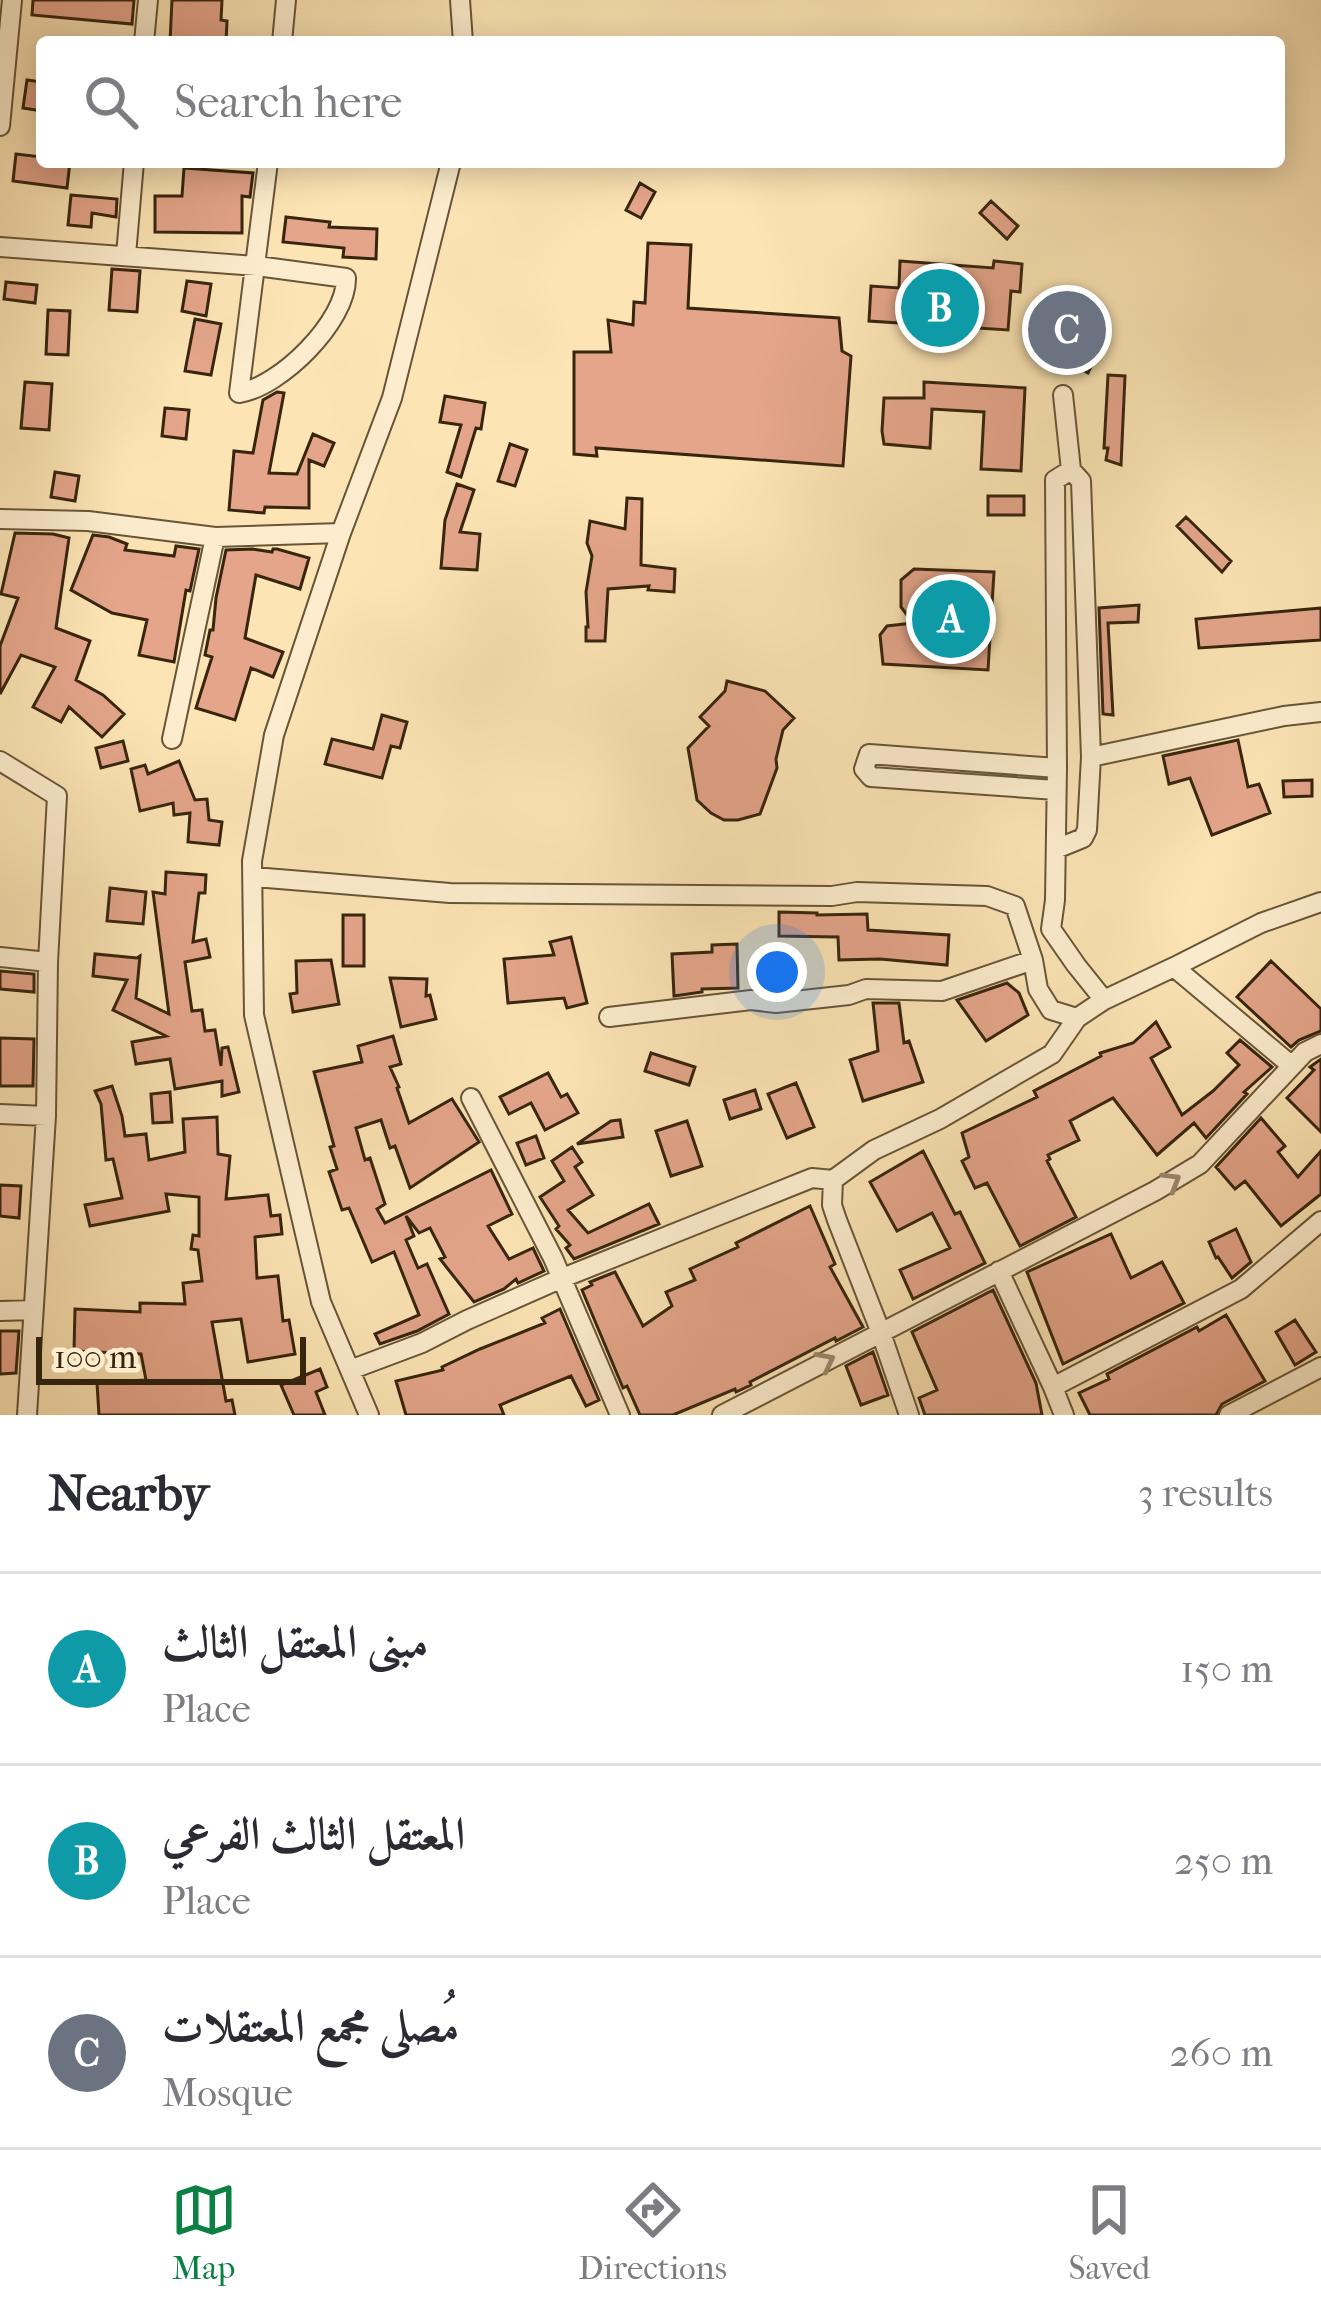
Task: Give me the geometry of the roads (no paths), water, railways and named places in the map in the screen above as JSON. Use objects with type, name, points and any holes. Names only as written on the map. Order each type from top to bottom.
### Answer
[{"type":"street","points":[[0,126],[12,0]]},
{"type":"street","points":[[145,36],[148,0]]},
{"type":"street","points":[[283,36],[286,0]]},
{"type":"street","points":[[460,0],[463,36]]},
{"type":"street","points":[[126,255],[133,168]]},
{"type":"street","points":[[0,247],[257,266],[346,278],[340,308],[317,338],[263,386],[239,394],[257,266],[267,168]]},
{"type":"street","points":[[369,1415],[321,1302],[254,1015],[252,861],[274,735],[392,398],[450,168]]},
{"type":"street","points":[[1056,849],[1083,838],[1087,830],[1091,757],[1081,481],[1071,470],[1063,395]]},
{"type":"street","points":[[1071,470],[1055,480],[1057,768],[1052,929],[1104,1000]]},
{"type":"street","points":[[0,519],[88,521],[214,537],[341,533]]},
{"type":"street","points":[[172,739],[214,537]]},
{"type":"street","points":[[1091,757],[1321,712]]},
{"type":"street","points":[[1056,790],[871,777],[865,769],[869,754],[1057,768]]},
{"type":"street","points":[[0,760],[56,796],[47,962],[46,1116],[27,1415]]},
{"type":"street","points":[[253,877],[450,893],[987,896],[1015,906],[1038,989],[1051,1010],[1077,1018]]},
{"type":"street","points":[[350,1370],[812,1178],[833,1180],[874,1150],[940,1120],[1052,1054],[1077,1018],[1104,1000],[1261,923],[1321,902]]},
{"type":"street","points":[[0,957],[47,962]]},
{"type":"street","points":[[608,1017],[751,1000],[776,1003],[866,989],[942,991],[1033,960]]},
{"type":"street","points":[[1174,967],[1292,1066]]},
{"type":"street","points":[[722,1415],[1199,1164],[1305,1052],[1321,1044]]},
{"type":"street","points":[[471,1098],[553,1258],[620,1415]]},
{"type":"street","points":[[0,1114],[46,1116]]},
{"type":"street","points":[[833,1180],[832,1205],[909,1415]]},
{"type":"street","points":[[1053,1387],[1241,1289],[1321,1221]]},
{"type":"street","points":[[999,1271],[1064,1415]]},
{"type":"street","points":[[0,1311],[33,1310]]},
{"type":"street","points":[[1229,1415],[1321,1367]]},
{"type":"place","name":"المعتقل الثالث الفرعي","points":[[940,308]]},
{"type":"place","name":"مُصلى مجمع المعتقلات","points":[[1067,330]]},
{"type":"place","name":"مبنى المعتقل الثالث","points":[[951,619]]}]
